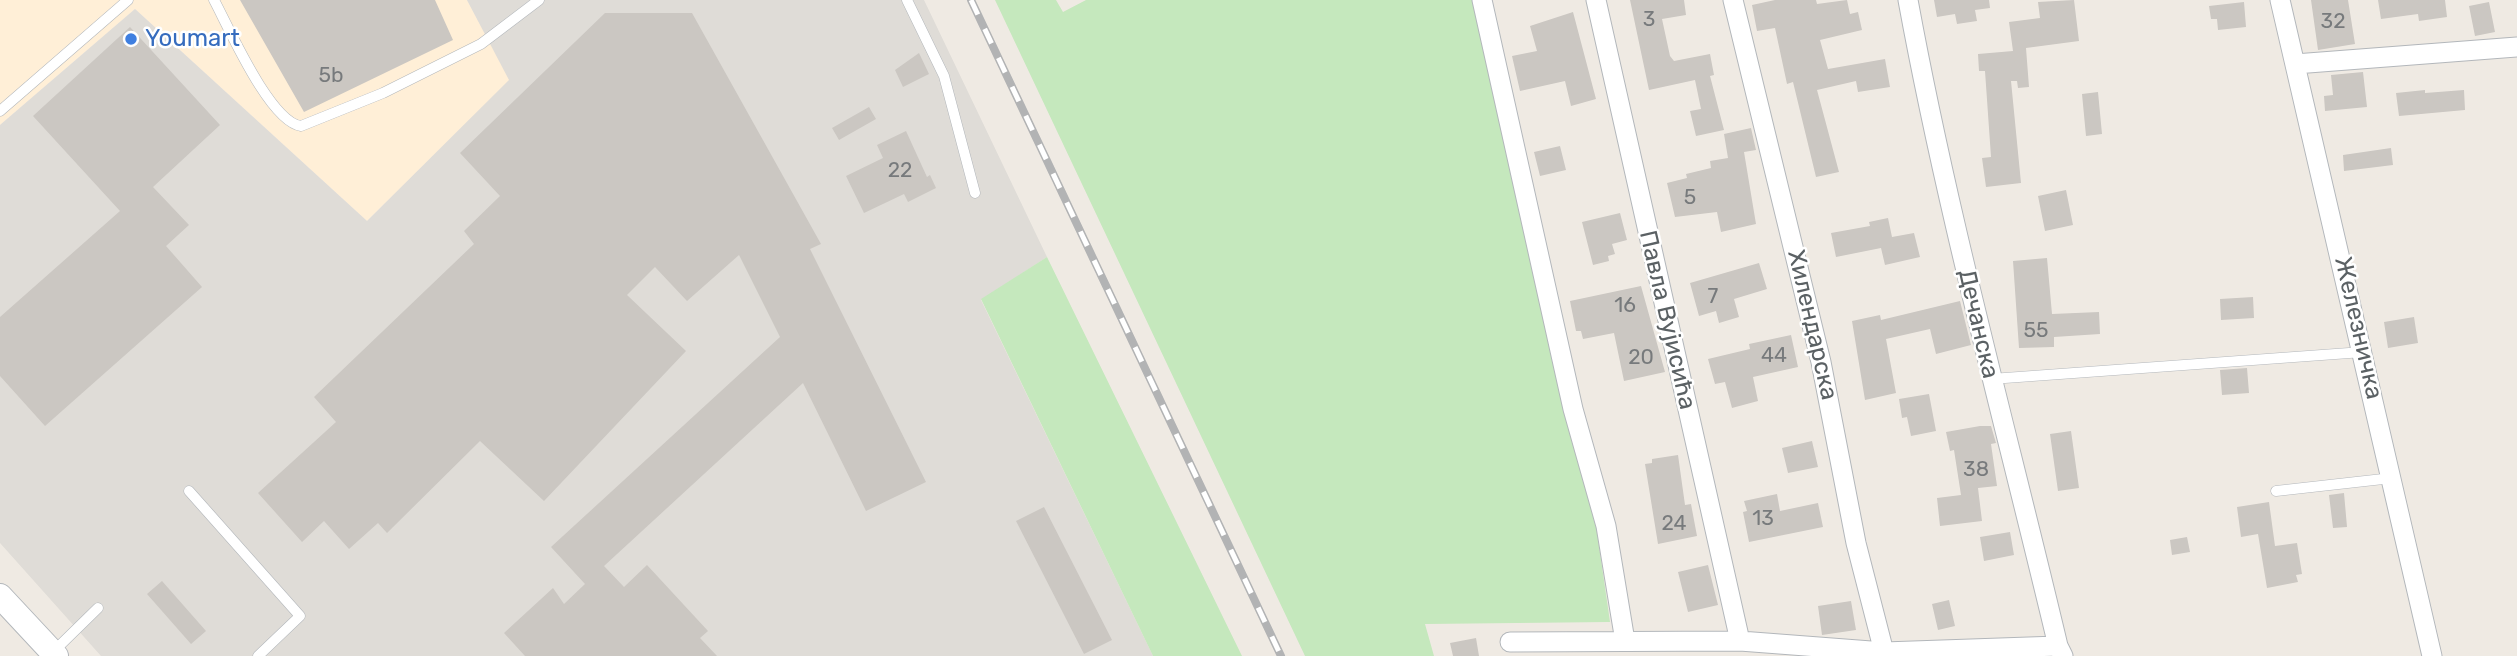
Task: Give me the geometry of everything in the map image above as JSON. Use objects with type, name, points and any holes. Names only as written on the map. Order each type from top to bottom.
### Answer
[{"type":"street","points":[[1482,0],[1570,396],[1606,526],[1625,641]]},
{"type":"street","name":"Павла Вујисића","points":[[1596,0],[1740,641]]},
{"type":"street","name":"Хилендарска","points":[[1733,0],[1821,362],[1856,543],[1884,652]]},
{"type":"street","name":"Дечанска","points":[[1908,0],[1922,76],[1991,380],[2060,651]]},
{"type":"street","name":"Железничка","points":[[2280,0],[2432,656]]},
{"type":"street","points":[[2295,64],[2517,47]]},
{"type":"street","points":[[0,596],[53,655]]},
{"type":"street","points":[[1510,642],[1740,641],[1884,652],[2060,651]]},
{"type":"lane","points":[[0,111],[128,0]]},
{"type":"lane","points":[[214,0],[261,85],[283,117],[301,126],[383,93],[481,44],[539,0]]},
{"type":"lane","points":[[907,0],[944,76],[975,193]]},
{"type":"lane","points":[[1991,380],[2363,352]]},
{"type":"lane","points":[[2276,491],[2392,478]]},
{"type":"lane","points":[[189,491],[300,616],[258,656]]},
{"type":"lane","points":[[53,655],[98,608]]},
{"type":"shaded area","points":[[0,0],[467,0],[510,80],[367,221],[135,9],[0,125]]},
{"type":"shaded area","points":[[467,0],[924,0],[1047,257],[981,300],[1153,656],[101,656],[0,543],[0,125],[135,9],[367,221],[509,80]]},
{"type":"green space","points":[[995,0],[1056,0],[1063,12],[1086,0],[1473,0],[1559,390],[1596,525],[1610,622],[1425,624],[1434,656],[1305,656]]},
{"type":"green space","points":[[1047,257],[1242,656],[1153,656],[981,299]]},
{"type":"building","points":[[240,0],[435,0],[453,40],[304,112]]},
{"type":"building","points":[[1630,0],[1684,0],[1686,15],[1662,19],[1670,56],[1674,61],[1710,54],[1714,75],[1710,76],[1724,130],[1696,136],[1690,111],[1701,109],[1695,80],[1649,90]]},
{"type":"building","points":[[1775,0],[1816,0],[1817,4],[1847,0],[1850,14],[1858,12],[1862,30],[1820,40],[1828,69],[1885,59],[1890,87],[1858,92],[1856,81],[1817,90],[1839,172],[1816,177],[1793,82],[1787,84],[1775,28],[1757,31],[1752,5]]},
{"type":"building","points":[[1934,0],[1989,0],[1990,8],[1975,10],[1977,21],[1957,24],[1955,14],[1937,17]]},
{"type":"building","points":[[2074,0],[2079,41],[2026,48],[2029,87],[2018,88],[2017,81],[2011,81],[2021,183],[1986,187],[1982,158],[1991,157],[1985,71],[1979,71],[1978,54],[2013,51],[2009,22],[2040,18],[2038,2]]},
{"type":"building","points":[[2311,0],[2348,0],[2355,44],[2318,50]]},
{"type":"building","points":[[2378,0],[2445,0],[2447,17],[2419,21],[2418,14],[2381,19]]},
{"type":"building","points":[[2244,2],[2246,27],[2218,30],[2217,19],[2211,19],[2209,6]]},
{"type":"building","points":[[2489,2],[2495,32],[2475,36],[2469,6]]},
{"type":"building","points":[[1573,12],[1596,99],[1571,106],[1565,81],[1520,91],[1512,56],[1537,51],[1530,26]]},
{"type":"building","points":[[605,13],[692,13],[821,244],[810,249],[926,482],[866,511],[803,383],[604,566],[624,587],[647,565],[708,631],[700,638],[717,656],[525,656],[504,633],[553,588],[564,604],[585,584],[551,547],[780,337],[739,255],[687,301],[655,267],[627,295],[686,351],[544,501],[480,441],[387,533],[378,523],[349,549],[324,521],[302,542],[258,493],[336,422],[314,397],[474,244],[464,231],[500,196],[460,153]]},
{"type":"building","points":[[130,27],[220,125],[153,187],[189,225],[166,246],[202,287],[45,426],[0,376],[0,317],[120,211],[33,116]]},
{"type":"building","points":[[919,53],[929,74],[903,87],[895,70]]},
{"type":"building","points":[[2363,72],[2367,107],[2325,111],[2324,96],[2333,95],[2331,75]]},
{"type":"building","points":[[2425,90],[2425,93],[2464,90],[2465,110],[2399,116],[2396,93]]},
{"type":"building","points":[[2098,92],[2102,134],[2086,136],[2082,94]]},
{"type":"building","points":[[869,107],[876,119],[839,140],[832,128]]},
{"type":"building","points":[[1751,128],[1756,150],[1744,152],[1756,224],[1721,232],[1717,212],[1675,217],[1667,183],[1687,178],[1686,174],[1711,168],[1710,161],[1728,158],[1724,134]]},
{"type":"building","points":[[906,131],[927,177],[930,175],[936,188],[908,202],[904,194],[864,213],[846,176],[883,158],[877,145]]},
{"type":"building","points":[[1560,146],[1566,170],[1540,176],[1534,152]]},
{"type":"building","points":[[2391,148],[2393,165],[2344,171],[2343,155]]},
{"type":"building","points":[[2066,190],[2073,225],[2045,231],[2038,196]]},
{"type":"building","points":[[1620,213],[1627,240],[1612,244],[1615,254],[1608,256],[1609,261],[1593,265],[1582,222]]},
{"type":"building","points":[[1888,218],[1892,237],[1914,233],[1920,257],[1885,265],[1881,248],[1836,257],[1831,233],[1870,226],[1869,222]]},
{"type":"building","points":[[2047,258],[2052,314],[2099,312],[2100,334],[2054,337],[2054,347],[2019,348],[2013,261]]},
{"type":"building","points":[[1759,263],[1767,289],[1734,299],[1739,317],[1719,323],[1716,311],[1699,316],[1690,283]]},
{"type":"building","points":[[1641,286],[1665,372],[1624,381],[1614,333],[1583,339],[1581,331],[1576,331],[1570,301]]},
{"type":"building","points":[[2253,297],[2254,318],[2221,320],[2220,299]]},
{"type":"building","points":[[1960,301],[1971,345],[1936,354],[1930,329],[1886,339],[1896,393],[1865,400],[1852,321],[1880,315],[1881,320]]},
{"type":"building","points":[[2414,317],[2418,343],[2388,348],[2384,322]]},
{"type":"building","points":[[1791,335],[1798,367],[1753,377],[1758,401],[1732,408],[1725,382],[1715,384],[1708,359],[1750,349],[1749,344]]},
{"type":"building","points":[[2247,368],[2249,393],[2222,395],[2220,370]]},
{"type":"building","points":[[1929,394],[1936,431],[1911,436],[1907,417],[1902,418],[1899,399]]},
{"type":"building","points":[[1991,426],[1996,443],[1991,444],[1997,486],[1978,488],[1982,521],[1940,526],[1937,498],[1961,495],[1954,450],[1950,451],[1946,432]]},
{"type":"building","points":[[2071,431],[2079,488],[2058,491],[2050,434]]},
{"type":"building","points":[[1812,441],[1818,467],[1788,473],[1782,448]]},
{"type":"building","points":[[1678,455],[1685,505],[1691,504],[1697,536],[1658,544],[1645,464],[1652,463],[1652,459]]},
{"type":"building","points":[[2344,493],[2347,527],[2333,528],[2329,495]]},
{"type":"building","points":[[1777,494],[1780,511],[1818,503],[1823,527],[1749,542],[1743,512],[1747,511],[1744,501]]},
{"type":"building","points":[[2269,502],[2275,546],[2297,543],[2302,574],[2296,575],[2298,582],[2267,588],[2258,534],[2241,537],[2237,507]]},
{"type":"building","points":[[1044,507],[1112,640],[1084,654],[1016,521]]},
{"type":"building","points":[[2010,532],[2014,555],[1984,561],[1980,537]]},
{"type":"building","points":[[2187,537],[2190,552],[2172,555],[2170,540]]},
{"type":"building","points":[[1708,565],[1718,605],[1688,612],[1678,572]]},
{"type":"building","points":[[162,581],[206,631],[191,644],[147,594]]},
{"type":"building","points":[[1949,600],[1955,626],[1938,630],[1932,604]]},
{"type":"building","points":[[1851,601],[1856,630],[1822,635],[1818,606]]},
{"type":"building","points":[[1476,638],[1479,656],[1453,656],[1450,643]]},
{"type":"railway","points":[[971,0],[1281,656]]},
{"type":"place","name":"Youmart","points":[[131,39]]}]
